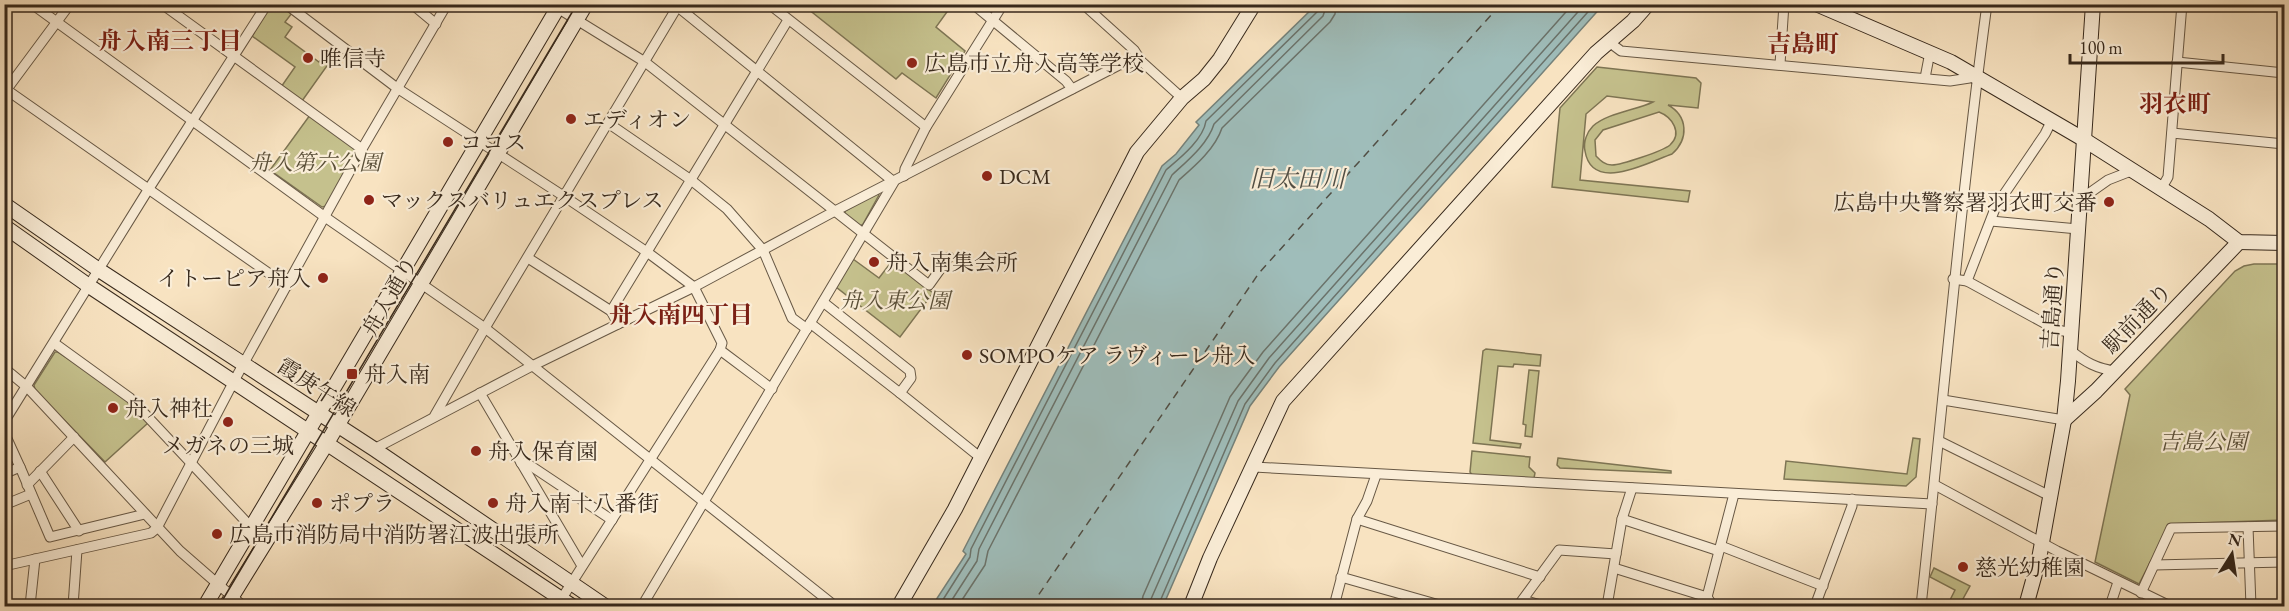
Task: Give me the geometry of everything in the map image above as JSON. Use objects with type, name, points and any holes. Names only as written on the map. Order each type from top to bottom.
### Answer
[{"type":"street","points":[[32,4],[325,217],[485,328],[835,606]]},
{"type":"street","points":[[70,4],[5,90],[287,286]]},
{"type":"street","points":[[162,4],[362,149]]},
{"type":"street","points":[[4,422],[267,4]]},
{"type":"street","points":[[4,226],[89,286],[564,604],[571,584],[651,461],[720,350],[722,343],[694,287],[647,252],[565,197],[397,88],[286,4]]},
{"type":"street","points":[[412,4],[436,24]]},
{"type":"street","points":[[4,566],[152,533],[158,528],[189,464],[243,364],[362,149],[447,4]]},
{"type":"street","name":"舟入通り","points":[[229,602],[327,444],[586,4]]},
{"type":"street","points":[[769,4],[926,127]]},
{"type":"street","points":[[973,4],[1066,81],[1072,89]]},
{"type":"street","points":[[904,176],[926,127],[1003,4]]},
{"type":"street","points":[[1083,4],[1182,98]]},
{"type":"street","points":[[1191,606],[1210,558],[1283,401],[1596,53],[1633,21],[1648,4]]},
{"type":"street","points":[[1780,64],[1784,4]]},
{"type":"street","points":[[1816,4],[1844,10],[1976,77],[2083,139],[2209,219],[2239,242],[2284,243]]},
{"type":"street","points":[[1921,606],[1935,485],[1953,279],[1976,77],[1987,4]]},
{"type":"street","name":"吉島通り","points":[[2026,606],[2042,543],[2064,420],[2093,4]]},
{"type":"street","points":[[2161,189],[2168,177],[2182,4]]},
{"type":"street","points":[[556,6],[645,62],[929,285],[948,257]]},
{"type":"street","name":"舟入通り","points":[[205,606],[479,142],[556,6]]},
{"type":"street","points":[[435,416],[485,328],[679,6],[757,73],[894,182]]},
{"type":"street","points":[[899,606],[955,508],[1137,152],[1182,98],[1204,79],[1220,59],[1248,7]]},
{"type":"street","points":[[611,312],[788,20]]},
{"type":"street","points":[[1609,42],[1621,51],[1950,81],[1976,77]]},
{"type":"street","points":[[1925,78],[1930,52]]},
{"type":"street","points":[[374,449],[532,366],[694,287],[835,211],[1119,65],[1141,61]]},
{"type":"street","points":[[2177,62],[2284,73]]},
{"type":"street","points":[[1967,281],[2001,198],[2045,135],[2051,122]]},
{"type":"street","points":[[608,123],[691,180],[727,209],[763,250],[792,318],[808,326],[900,393],[981,458]]},
{"type":"street","points":[[2172,133],[2284,144]]},
{"type":"street","points":[[2081,200],[2108,180],[2131,171]]},
{"type":"street","points":[[642,606],[894,182]]},
{"type":"street","name":"霞庚午線","points":[[4,204],[99,270],[374,449],[605,606]]},
{"type":"street","points":[[1991,221],[2078,229]]},
{"type":"street","name":"駅前通り","points":[[2064,420],[2116,371],[2239,242]]},
{"type":"street","points":[[528,258],[611,312],[618,324]]},
{"type":"street","points":[[1953,279],[1967,281],[2055,329],[2071,333]]},
{"type":"street","points":[[823,302],[910,371],[911,378],[900,393]]},
{"type":"street","points":[[54,343],[130,398],[189,464],[251,527]]},
{"type":"street","points":[[720,350],[772,389]]},
{"type":"street","points":[[2070,350],[2094,367],[2116,371]]},
{"type":"street","points":[[4,368],[27,387],[180,551],[218,584],[229,602],[243,606]]},
{"type":"street","points":[[480,393],[582,566]]},
{"type":"street","points":[[1943,400],[2064,420]]},
{"type":"street","points":[[4,432],[50,537],[145,514]]},
{"type":"street","points":[[4,505],[29,490],[40,471],[74,437]]},
{"type":"street","points":[[1939,441],[2050,496]]},
{"type":"street","points":[[521,463],[528,464],[612,520]]},
{"type":"street","points":[[4,474],[20,467]]},
{"type":"street","points":[[1254,467],[1932,504]]},
{"type":"street","points":[[40,471],[79,531]]},
{"type":"street","points":[[1334,606],[1357,519],[1367,501],[1376,475]]},
{"type":"street","points":[[1935,485],[2042,543],[2170,606]]},
{"type":"street","points":[[1607,606],[1622,519],[1632,488]]},
{"type":"street","points":[[1707,597],[1734,494]]},
{"type":"street","points":[[1815,606],[1852,506],[1852,499]]},
{"type":"street","points":[[1357,519],[1540,577]]},
{"type":"street","points":[[1622,519],[1720,548],[1823,586]]},
{"type":"street","points":[[2141,593],[2171,528],[2284,526]]},
{"type":"street","points":[[2248,527],[2251,606]]},
{"type":"street","points":[[74,606],[77,550]]},
{"type":"street","points":[[1544,606],[1521,603],[1559,550],[1616,554]]},
{"type":"street","points":[[30,606],[35,559]]},
{"type":"street","points":[[2154,565],[2283,562],[2284,602]]},
{"type":"street","points":[[1614,568],[1707,597],[1713,606]]},
{"type":"street","points":[[1341,577],[1443,606]]},
{"type":"street","points":[[2109,606],[2118,582]]},
{"type":"green space","name":"唯信寺","points":[[271,5],[280,5],[292,13],[285,22],[292,27],[285,37],[319,62],[333,44],[339,49],[302,101],[281,87],[295,67],[252,36]]},
{"type":"green space","name":"広島市立舟入高等学校","points":[[803,5],[952,5],[936,27],[965,51],[936,98],[902,73],[896,79]]},
{"type":"green space","points":[[1597,67],[1696,78],[1701,83],[1698,108],[1668,105],[1683,121],[1683,135],[1678,148],[1672,154],[1636,168],[1610,173],[1598,171],[1590,164],[1585,151],[1585,141],[1591,128],[1599,122],[1653,102],[1607,96],[1586,114],[1580,180],[1690,191],[1688,202],[1552,187],[1560,108]],"holes":[[[1659,112],[1672,121],[1676,131],[1674,140],[1666,148],[1612,165],[1601,161],[1596,156],[1595,140],[1603,130]]]},
{"type":"green space","name":"舟入第六公園","points":[[310,115],[355,147],[356,154],[327,206],[322,207],[270,170]]},
{"type":"green space","points":[[877,193],[879,195],[860,226],[845,214],[845,211]]},
{"type":"green space","name":"舟入東公園","points":[[853,259],[879,278],[892,261],[933,293],[900,337],[836,287]]},
{"type":"green space","name":"吉島公園","points":[[2254,264],[2284,264],[2284,520],[2170,524],[2139,584],[2095,562],[2130,395],[2125,389],[2235,271]]},
{"type":"green space","points":[[1486,349],[1541,355],[1540,366],[1514,364],[1513,367],[1498,366],[1490,440],[1521,444],[1520,448],[1473,443],[1483,351]]},
{"type":"green space","points":[[55,352],[123,395],[148,423],[105,462],[35,390],[34,385]]},
{"type":"green space","points":[[1529,370],[1539,371],[1532,437],[1525,436],[1526,425],[1523,424]]},
{"type":"green space","points":[[1913,438],[1920,439],[1916,477],[1906,486],[1784,479],[1786,461],[1907,474]]},
{"type":"green space","points":[[1472,451],[1530,457],[1529,467],[1535,473],[1534,478],[1472,475],[1470,472]]},
{"type":"green space","points":[[1558,458],[1671,471],[1671,473],[1560,468],[1557,465]]},
{"type":"green space","points":[[1934,568],[1970,586],[1959,606],[1949,602],[1955,590],[1930,577]]},
{"type":"water","name":"旧太田川","points":[[1316,5],[1603,5],[1279,367],[1250,406],[1163,606],[932,606],[966,554],[963,551],[1162,166],[1176,154],[1199,125],[1196,122]]},
{"type":"ferry route","points":[[1031,606],[1259,273],[1501,4]]},
{"type":"tram line","points":[[219,606],[577,4]]},
{"type":"place","name":"唯信寺","points":[[308,58]]},
{"type":"place","name":"広島市立舟入高等学校","points":[[912,63]]},
{"type":"place","name":"エディオン","points":[[571,119]]},
{"type":"place","name":"ココス","points":[[448,142]]},
{"type":"place","name":"DCM","points":[[987,176]]},
{"type":"place","name":"マックスバリュエクスプレス","points":[[369,200]]},
{"type":"place","name":"広島中央警察署羽衣町交番","points":[[2109,202]]},
{"type":"place","name":"舟入南集会所","points":[[874,262]]},
{"type":"place","name":"イトーピア舟入","points":[[323,278]]},
{"type":"place","name":"SOMPOケア ラヴィーレ舟入","points":[[967,355]]},
{"type":"place","name":"舟入南","points":[[352,374]]},
{"type":"place","name":"舟入神社","points":[[113,408]]},
{"type":"place","name":"メガネの三城","points":[[228,422]]},
{"type":"place","name":"舟入保育園","points":[[476,451]]},
{"type":"place","name":"ポプラ","points":[[317,503]]},
{"type":"place","name":"舟入南十八番街","points":[[493,503]]},
{"type":"place","name":"広島市消防局中消防署江波出張所","points":[[217,534]]},
{"type":"place","name":"慈光幼稚園","points":[[1963,567]]},
{"type":"district","name":"舟入南三丁目","points":[[170,41]]},
{"type":"district","name":"吉島町","points":[[1803,44]]},
{"type":"district","name":"羽衣町","points":[[2175,104]]},
{"type":"district","name":"舟入南四丁目","points":[[681,315]]}]
